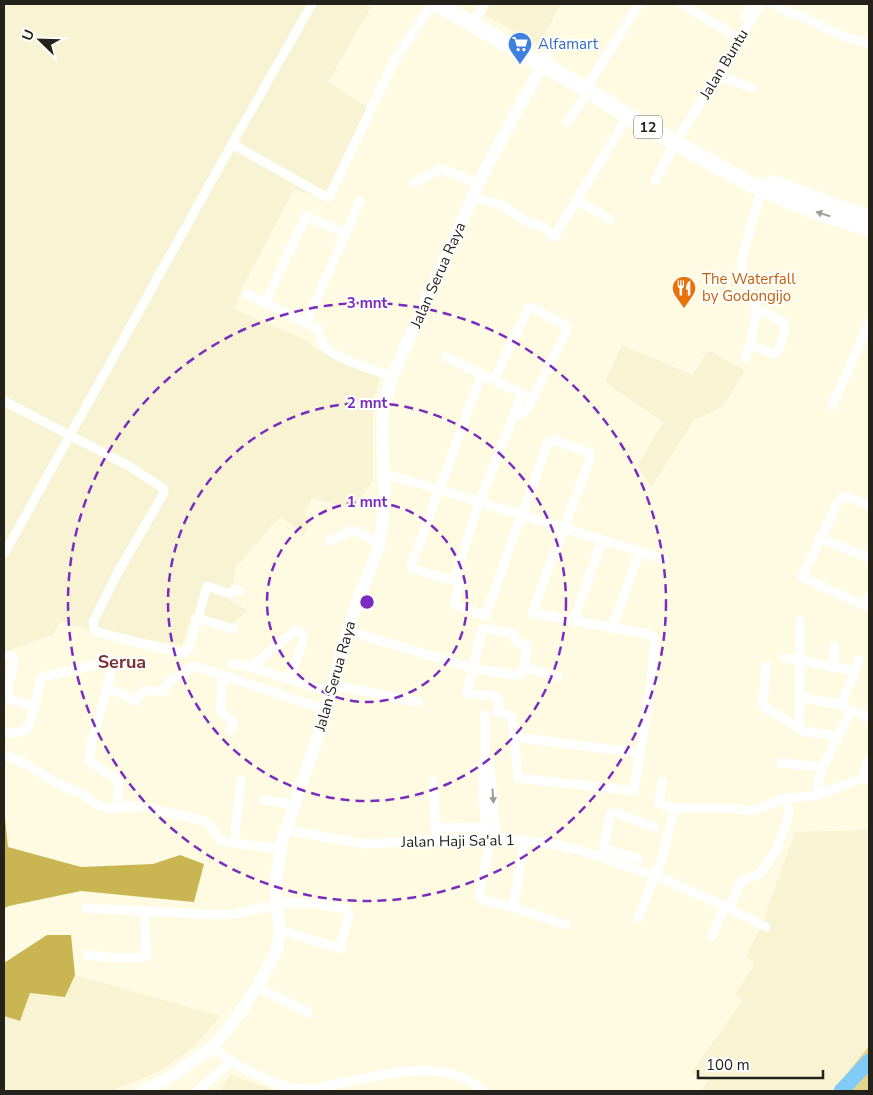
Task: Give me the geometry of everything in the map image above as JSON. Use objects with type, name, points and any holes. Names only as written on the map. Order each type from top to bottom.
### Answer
[{"type":"highway","name":"12","points":[[437,4],[544,60],[589,87],[681,133],[734,166],[869,219]]},
{"type":"highway","name":"12","points":[[455,4],[481,10],[544,60]]},
{"type":"highway","name":"12","points":[[589,87],[628,116],[681,133],[730,173],[762,189],[811,210],[869,219]]},
{"type":"main road","name":"Jalan Serua Raya","points":[[142,1091],[164,1081],[213,1047],[234,1022],[257,987],[277,950],[280,930],[276,903],[276,880],[280,848],[327,710],[331,689],[363,585],[380,543],[385,510],[382,437],[383,412],[392,377],[479,184],[544,60]]},
{"type":"street","points":[[4,554],[312,4]]},
{"type":"street","points":[[232,144],[329,197],[394,61],[432,4]]},
{"type":"street","points":[[568,122],[639,4]]},
{"type":"street","points":[[682,4],[740,39]]},
{"type":"street","points":[[746,17],[753,4]]},
{"type":"street","name":"Jalan Buntu","points":[[655,181],[681,133],[761,4]]},
{"type":"street","points":[[773,4],[846,37],[869,44]]},
{"type":"street","points":[[718,76],[753,88]]},
{"type":"street","points":[[473,197],[501,205],[533,225],[545,227],[554,237],[628,116]]},
{"type":"street","points":[[412,183],[442,169],[479,184]]},
{"type":"street","points":[[745,358],[750,346],[757,311],[742,268],[742,257],[762,189]]},
{"type":"street","points":[[576,200],[610,219]]},
{"type":"street","points":[[306,323],[360,201]]},
{"type":"street","points":[[266,303],[306,216],[346,234]]},
{"type":"street","points":[[246,294],[319,331],[323,344],[328,350],[392,377]]},
{"type":"street","points":[[494,380],[529,307],[567,326],[568,328],[533,399],[524,413],[513,417]]},
{"type":"street","points":[[750,346],[774,354],[778,350],[785,329],[784,323],[770,315],[757,311]]},
{"type":"street","points":[[832,406],[869,323]]},
{"type":"street","points":[[446,357],[533,399]]},
{"type":"street","points":[[348,631],[472,668],[516,675],[521,674],[528,648],[526,645],[516,642],[514,634],[484,628],[482,630],[472,668],[468,693],[497,696],[499,698],[497,712],[512,717],[518,778],[634,791],[655,641],[650,635],[532,613],[591,454],[554,440],[548,443],[485,616],[454,604],[459,584],[414,569],[411,566],[482,373]]},
{"type":"street","points":[[454,581],[479,503],[522,394]]},
{"type":"street","points":[[4,401],[129,466],[162,488],[164,493],[110,588],[93,622],[97,632],[182,653],[186,652],[189,649],[207,586],[230,594],[234,589],[240,591]]},
{"type":"street","points":[[384,474],[664,558]]},
{"type":"street","points":[[869,506],[851,498],[843,497],[839,500],[802,577],[866,606],[869,598]]},
{"type":"street","points":[[330,541],[352,530],[380,543]]},
{"type":"street","points":[[820,538],[869,558]]},
{"type":"street","points":[[574,620],[602,540]]},
{"type":"street","points":[[612,627],[640,551]]},
{"type":"street","points":[[197,618],[234,628]]},
{"type":"street","points":[[799,729],[800,621]]},
{"type":"street","points":[[251,667],[296,630],[303,634],[303,641],[290,679]]},
{"type":"street","points":[[832,667],[834,646]]},
{"type":"street","points":[[186,652],[191,666]]},
{"type":"street","points":[[4,656],[12,656],[14,660],[8,691],[10,699],[13,702],[35,707]]},
{"type":"street","points":[[784,658],[854,671]]},
{"type":"street","points":[[841,706],[859,660]]},
{"type":"street","points":[[4,734],[24,731],[28,727],[42,676],[104,663],[110,664],[113,667],[89,761],[119,781],[117,809]]},
{"type":"street","points":[[232,664],[251,667],[331,689],[418,702]]},
{"type":"street","points":[[191,666],[327,710]]},
{"type":"street","points":[[107,689],[121,693],[135,701],[145,690],[162,692],[171,680],[184,674],[191,666]]},
{"type":"street","points":[[766,666],[762,706],[807,733],[837,736]]},
{"type":"street","points":[[524,667],[558,678]]},
{"type":"street","points":[[222,676],[220,710],[232,721],[232,730]]},
{"type":"street","points":[[800,697],[841,706],[869,718]]},
{"type":"street","points":[[818,795],[818,779],[851,710]]},
{"type":"street","points":[[485,715],[485,756],[482,769],[485,827],[491,837]]},
{"type":"street","points":[[515,737],[640,753]]},
{"type":"street","points":[[4,755],[22,762],[56,783],[83,794],[97,805],[117,809],[137,806],[201,820],[211,825],[220,840],[280,848]]},
{"type":"street","points":[[485,756],[488,759],[490,768],[491,837],[480,885],[480,896],[483,900],[513,907],[566,925]]},
{"type":"street","points":[[662,781],[658,804],[675,808],[730,808],[754,811],[786,798],[818,795],[865,779],[869,760]]},
{"type":"street","points":[[780,763],[823,767]]},
{"type":"street","points":[[234,842],[241,780]]},
{"type":"street","points":[[433,781],[436,839]]},
{"type":"street","points":[[711,937],[741,882],[745,878],[760,874],[775,852],[788,819],[786,798]]},
{"type":"street","points":[[264,800],[294,805]]},
{"type":"street","points":[[638,918],[656,876],[675,808]]},
{"type":"street","points":[[602,858],[612,812],[656,827]]},
{"type":"street","points":[[436,828],[485,827]]},
{"type":"street","name":"Jalan Haji Sa'al 1","points":[[285,830],[365,844],[491,837],[558,845],[656,876],[727,907],[766,927]]},
{"type":"street","points":[[513,907],[525,840]]},
{"type":"street","points":[[604,848],[639,859]]},
{"type":"street","points":[[86,908],[227,914],[276,903],[317,904],[347,909],[349,918],[341,948],[280,930]]},
{"type":"street","points":[[88,955],[115,958],[146,957],[145,911]]},
{"type":"street","points":[[257,987],[308,1012]]},
{"type":"street","points":[[213,1047],[231,1062],[268,1080],[298,1089],[428,1070],[450,1073],[464,1078],[484,1091]]},
{"type":"street","points":[[198,1091],[231,1062]]},
{"type":"shaded area","points":[[4,4],[364,4],[371,7],[328,82],[367,107],[362,121],[323,198],[294,189],[242,289],[234,309],[308,341],[316,349],[380,376],[373,403],[373,482],[355,504],[343,506],[312,498],[304,515],[312,521],[304,534],[280,517],[236,567],[230,602],[249,610],[231,625],[192,614],[182,645],[89,630],[60,621],[53,635],[4,652]]},
{"type":"shaded area","points":[[479,4],[561,4],[539,44],[476,10]]},
{"type":"shaded area","points":[[622,345],[693,375],[708,350],[745,370],[724,406],[693,421],[651,488],[638,465],[663,422],[605,382]]},
{"type":"shaded area","points":[[4,808],[8,847],[81,867],[153,864],[180,855],[204,864],[194,902],[81,891],[4,908]]},
{"type":"shaded area","points":[[869,830],[869,1046],[833,1091],[701,1091],[708,1080],[691,1073],[743,1000],[735,995],[755,963],[746,956],[763,922],[795,832]]},
{"type":"shaded area","points":[[47,935],[71,935],[75,975],[65,997],[30,993],[20,1021],[4,1016],[4,963]]},
{"type":"shaded area","points":[[75,975],[220,1016],[195,1046],[160,1071],[112,1091],[4,1091],[4,1016],[20,1021],[30,993],[65,997]]},
{"type":"shaded area","points":[[869,1046],[869,1091],[833,1091]]},
{"type":"shaded area","points":[[230,1075],[277,1091],[220,1091]]},
{"type":"waterway","points":[[841,1091],[869,1061]]},
{"type":"place","name":"Alfamart","points":[[520,65]]},
{"type":"place","name":"The Waterfall by Godongijo","points":[[684,309]]},
{"type":"district","name":"Serua","points":[[122,662]]}]
